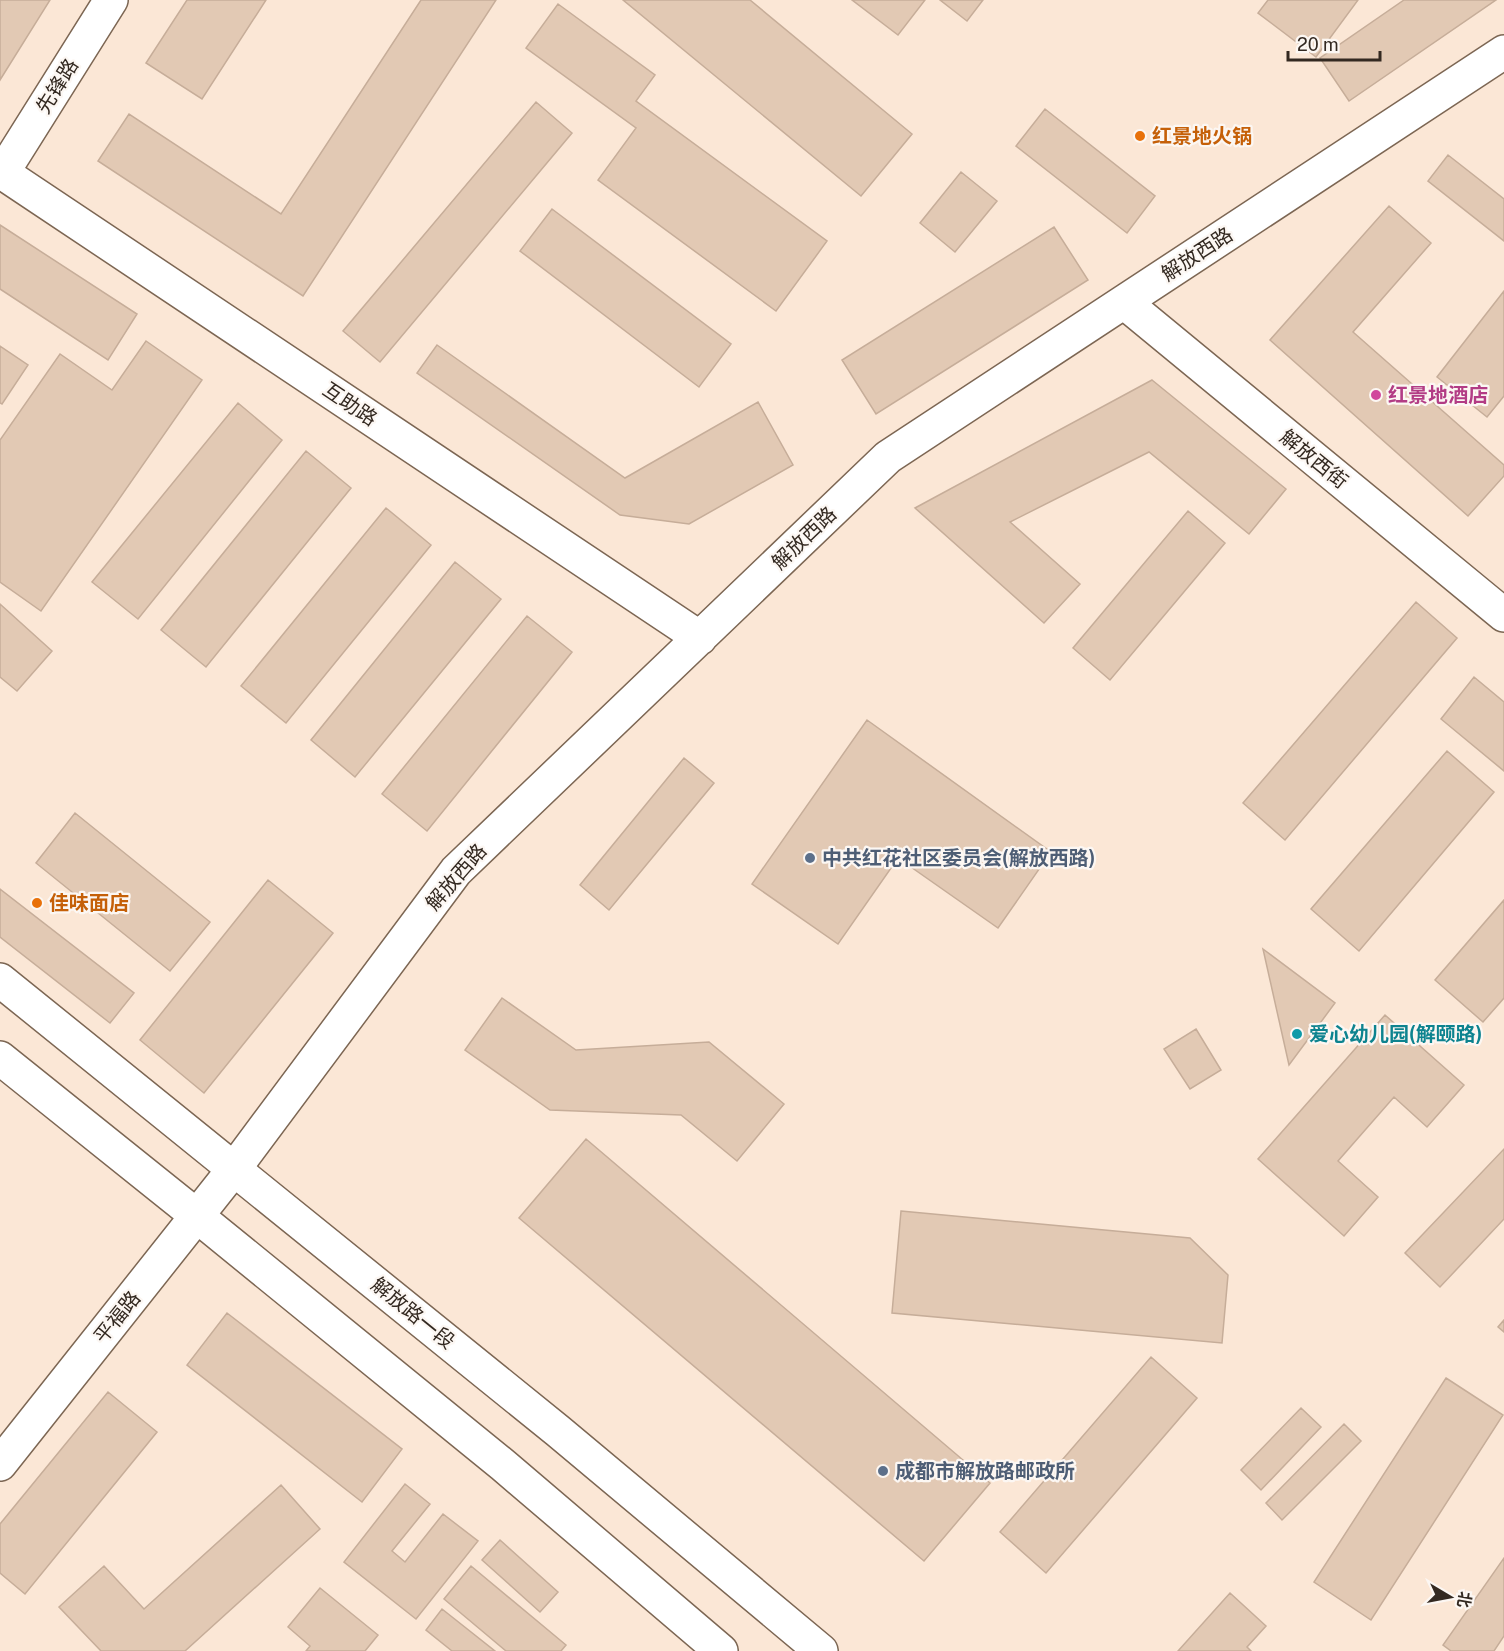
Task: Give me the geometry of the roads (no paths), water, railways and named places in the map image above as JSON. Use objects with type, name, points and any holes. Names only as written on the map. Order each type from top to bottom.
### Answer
[{"type":"street","name":"先锋路","points":[[1,171],[111,0]]},
{"type":"street","name":"解放西路","points":[[234,1169],[456,871],[888,457],[1504,52]]},
{"type":"street","name":"互助路","points":[[1,171],[700,638]]},
{"type":"street","name":"解放西街","points":[[1124,302],[1504,615]]},
{"type":"street","name":"解放路一段","points":[[0,980],[558,1431],[821,1651]]},
{"type":"street","points":[[0,1058],[503,1465],[721,1651]]},
{"type":"street","name":"平福路","points":[[0,1464],[234,1169]]},
{"type":"place","name":"红景地火锅","points":[[1140,136]]},
{"type":"place","name":"红景地酒店","points":[[1376,395]]},
{"type":"place","name":"中共红花社区委员会(解放西路)","points":[[810,858]]},
{"type":"place","name":"佳味面店","points":[[37,903]]},
{"type":"place","name":"爱心幼儿园(解颐路)","points":[[1297,1034]]},
{"type":"place","name":"成都市解放路邮政所","points":[[883,1471]]}]
